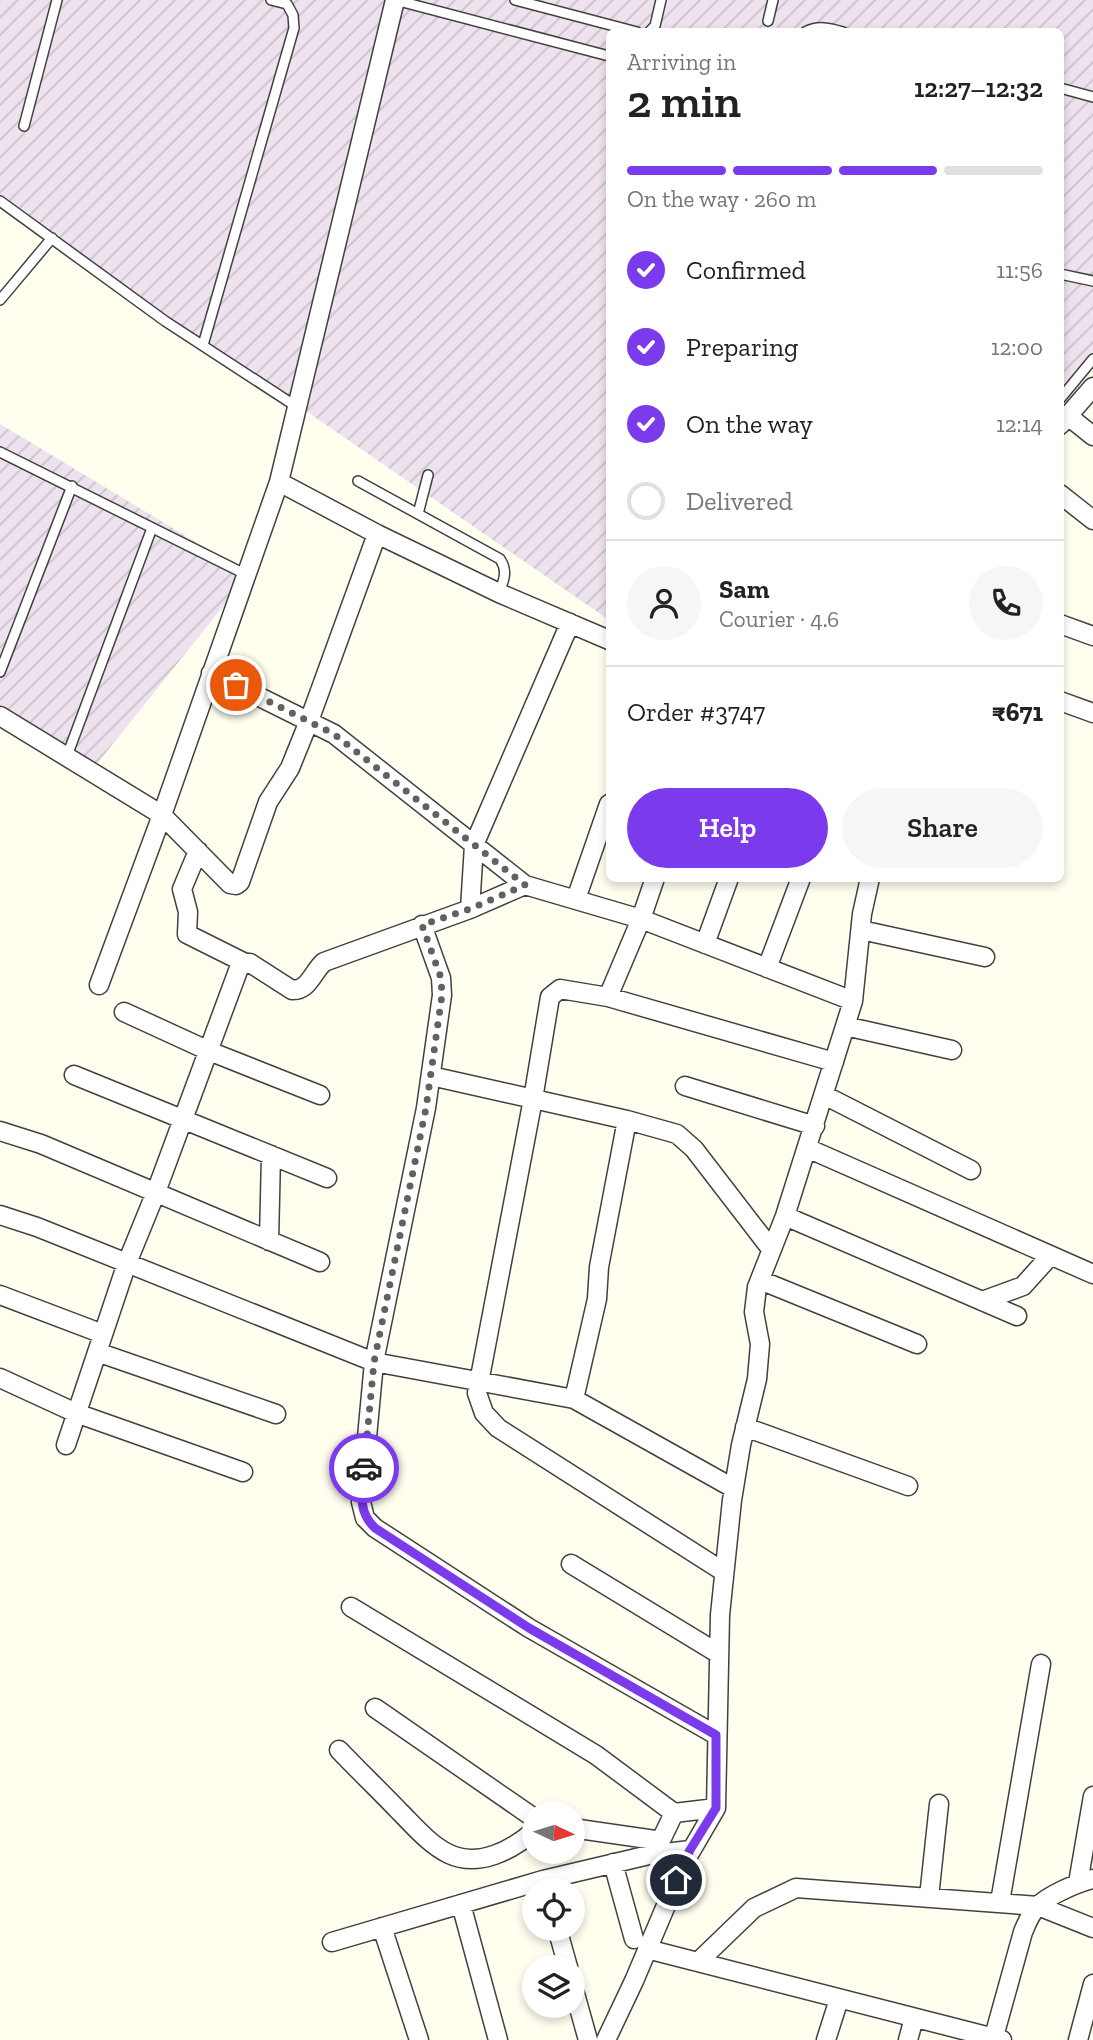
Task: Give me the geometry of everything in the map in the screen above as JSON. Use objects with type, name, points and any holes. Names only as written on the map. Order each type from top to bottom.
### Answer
[{"type":"street","points":[[99,985],[279,482],[395,0]]},
{"type":"street","points":[[1093,387],[1064,420],[1093,436]]},
{"type":"street","points":[[279,482],[377,534],[499,593],[606,638]]},
{"type":"street","points":[[1064,497],[1093,520]]},
{"type":"street","points":[[0,716],[162,815],[230,884],[236,885],[240,882],[268,802],[290,768],[309,721],[377,534]]},
{"type":"street","points":[[470,909],[474,845],[570,623]]},
{"type":"street","points":[[1064,625],[1093,636]]},
{"type":"street","points":[[211,673],[334,734],[525,885],[641,919],[853,1001]]},
{"type":"street","points":[[1064,702],[1093,713]]},
{"type":"street","points":[[576,900],[606,813]]},
{"type":"street","points":[[198,851],[182,889],[188,912],[187,934],[250,963],[292,990],[299,990],[307,984],[324,962],[470,909],[525,885]]},
{"type":"street","points":[[608,997],[654,882]]},
{"type":"street","points":[[705,944],[728,882]]},
{"type":"street","points":[[767,968],[799,882]]},
{"type":"street","points":[[606,2040],[641,1944],[690,1850],[716,1808],[716,1735],[724,1572],[733,1488],[757,1379],[760,1344],[754,1312],[760,1280],[785,1216],[853,1001],[869,882]]},
{"type":"street","points":[[422,925],[441,978],[442,995],[431,1076],[374,1362],[361,1502],[365,1518],[375,1528],[529,1628],[716,1735]]},
{"type":"street","points":[[861,930],[985,957]]},
{"type":"street","points":[[66,1445],[127,1263],[239,968],[245,962]]},
{"type":"street","points":[[724,1572],[498,1428],[484,1413],[477,1393],[550,997],[554,991],[560,989],[608,997],[834,1062]]},
{"type":"street","points":[[124,1012],[209,1051],[320,1095]]},
{"type":"street","points":[[845,1026],[952,1050]]},
{"type":"street","points":[[74,1075],[327,1178]]},
{"type":"street","points":[[431,1076],[627,1120],[677,1134],[685,1140],[771,1249]]},
{"type":"street","points":[[685,1086],[814,1126]]},
{"type":"street","points":[[824,1095],[971,1170]]},
{"type":"street","points":[[575,1399],[597,1298],[599,1267],[627,1120]]},
{"type":"street","points":[[0,1132],[41,1144],[320,1262]]},
{"type":"street","points":[[807,1148],[1093,1274]]},
{"type":"street","points":[[269,1241],[271,1155]]},
{"type":"street","points":[[0,1215],[374,1362],[575,1399],[733,1488]]},
{"type":"street","points":[[785,1216],[1017,1316]]},
{"type":"street","points":[[982,1301],[1023,1286],[1050,1255]]},
{"type":"street","points":[[760,1280],[918,1344]]},
{"type":"street","points":[[0,1295],[103,1334]]},
{"type":"street","points":[[97,1352],[276,1414]]},
{"type":"street","points":[[0,1378],[76,1413],[243,1472]]},
{"type":"street","points":[[745,1427],[908,1486]]},
{"type":"street","points":[[571,1564],[719,1654]]},
{"type":"street","points":[[351,1607],[596,1755],[674,1813],[716,1808]]},
{"type":"street","points":[[1000,1902],[1041,1664]]},
{"type":"street","points":[[375,1708],[522,1810]]},
{"type":"street","points":[[339,1750],[430,1842],[450,1855],[467,1859],[501,1853],[522,1841]]},
{"type":"street","points":[[641,1944],[698,1962],[996,2039],[1029,1917],[1038,1906],[1086,1881],[1093,1796]]},
{"type":"street","points":[[929,1897],[939,1804]]},
{"type":"street","points":[[585,1830],[655,1840],[662,1838],[674,1813]]},
{"type":"street","points":[[567,1878],[613,1863],[690,1850]]},
{"type":"street","points":[[613,1863],[641,1944]]},
{"type":"street","points":[[698,1962],[754,1908],[796,1888],[1038,1906],[1093,1928]]},
{"type":"street","points":[[332,1942],[461,1904],[522,1890]]},
{"type":"street","points":[[461,1904],[498,2040]]},
{"type":"street","points":[[382,1927],[419,2040]]},
{"type":"street","points":[[1078,2040],[1093,1984]]},
{"type":"street","points":[[825,2040],[839,1999]]},
{"type":"street","points":[[582,2018],[588,2040]]},
{"type":"street","points":[[908,2040],[915,2018]]},
{"type":"lane","points":[[24,126],[57,0]]},
{"type":"lane","points":[[203,345],[294,28],[293,15],[287,4],[271,0]]},
{"type":"lane","points":[[395,0],[606,55]]},
{"type":"lane","points":[[515,0],[623,28]]},
{"type":"lane","points":[[653,28],[661,0]]},
{"type":"lane","points":[[768,21],[773,0]]},
{"type":"lane","points":[[812,28],[829,28]]},
{"type":"lane","points":[[1064,89],[1093,97]]},
{"type":"lane","points":[[0,201],[165,321],[298,408]]},
{"type":"lane","points":[[0,300],[52,239]]},
{"type":"lane","points":[[1064,275],[1093,281]]},
{"type":"lane","points":[[1064,394],[1093,359]]},
{"type":"lane","points":[[0,452],[247,575]]},
{"type":"lane","points":[[418,514],[428,475]]},
{"type":"lane","points":[[358,481],[500,559],[505,566],[505,577],[499,593]]},
{"type":"lane","points":[[0,672],[72,486]]},
{"type":"lane","points":[[67,756],[152,528]]},
{"type":"shaded area","points":[[0,0],[1093,0],[1093,353],[1064,386],[1064,28],[606,28],[606,618],[0,200]]},
{"type":"shaded area","points":[[0,424],[249,574],[92,770],[0,713]]},
{"type":"way so far","points":[[236,685],[334,734],[525,885],[470,909],[422,925],[441,978],[442,995],[426,1108],[374,1362],[364,1468]]},
{"type":"route","points":[[364,1468],[361,1502],[365,1518],[375,1528],[529,1628],[716,1735],[716,1808],[690,1850],[676,1880]]}]
